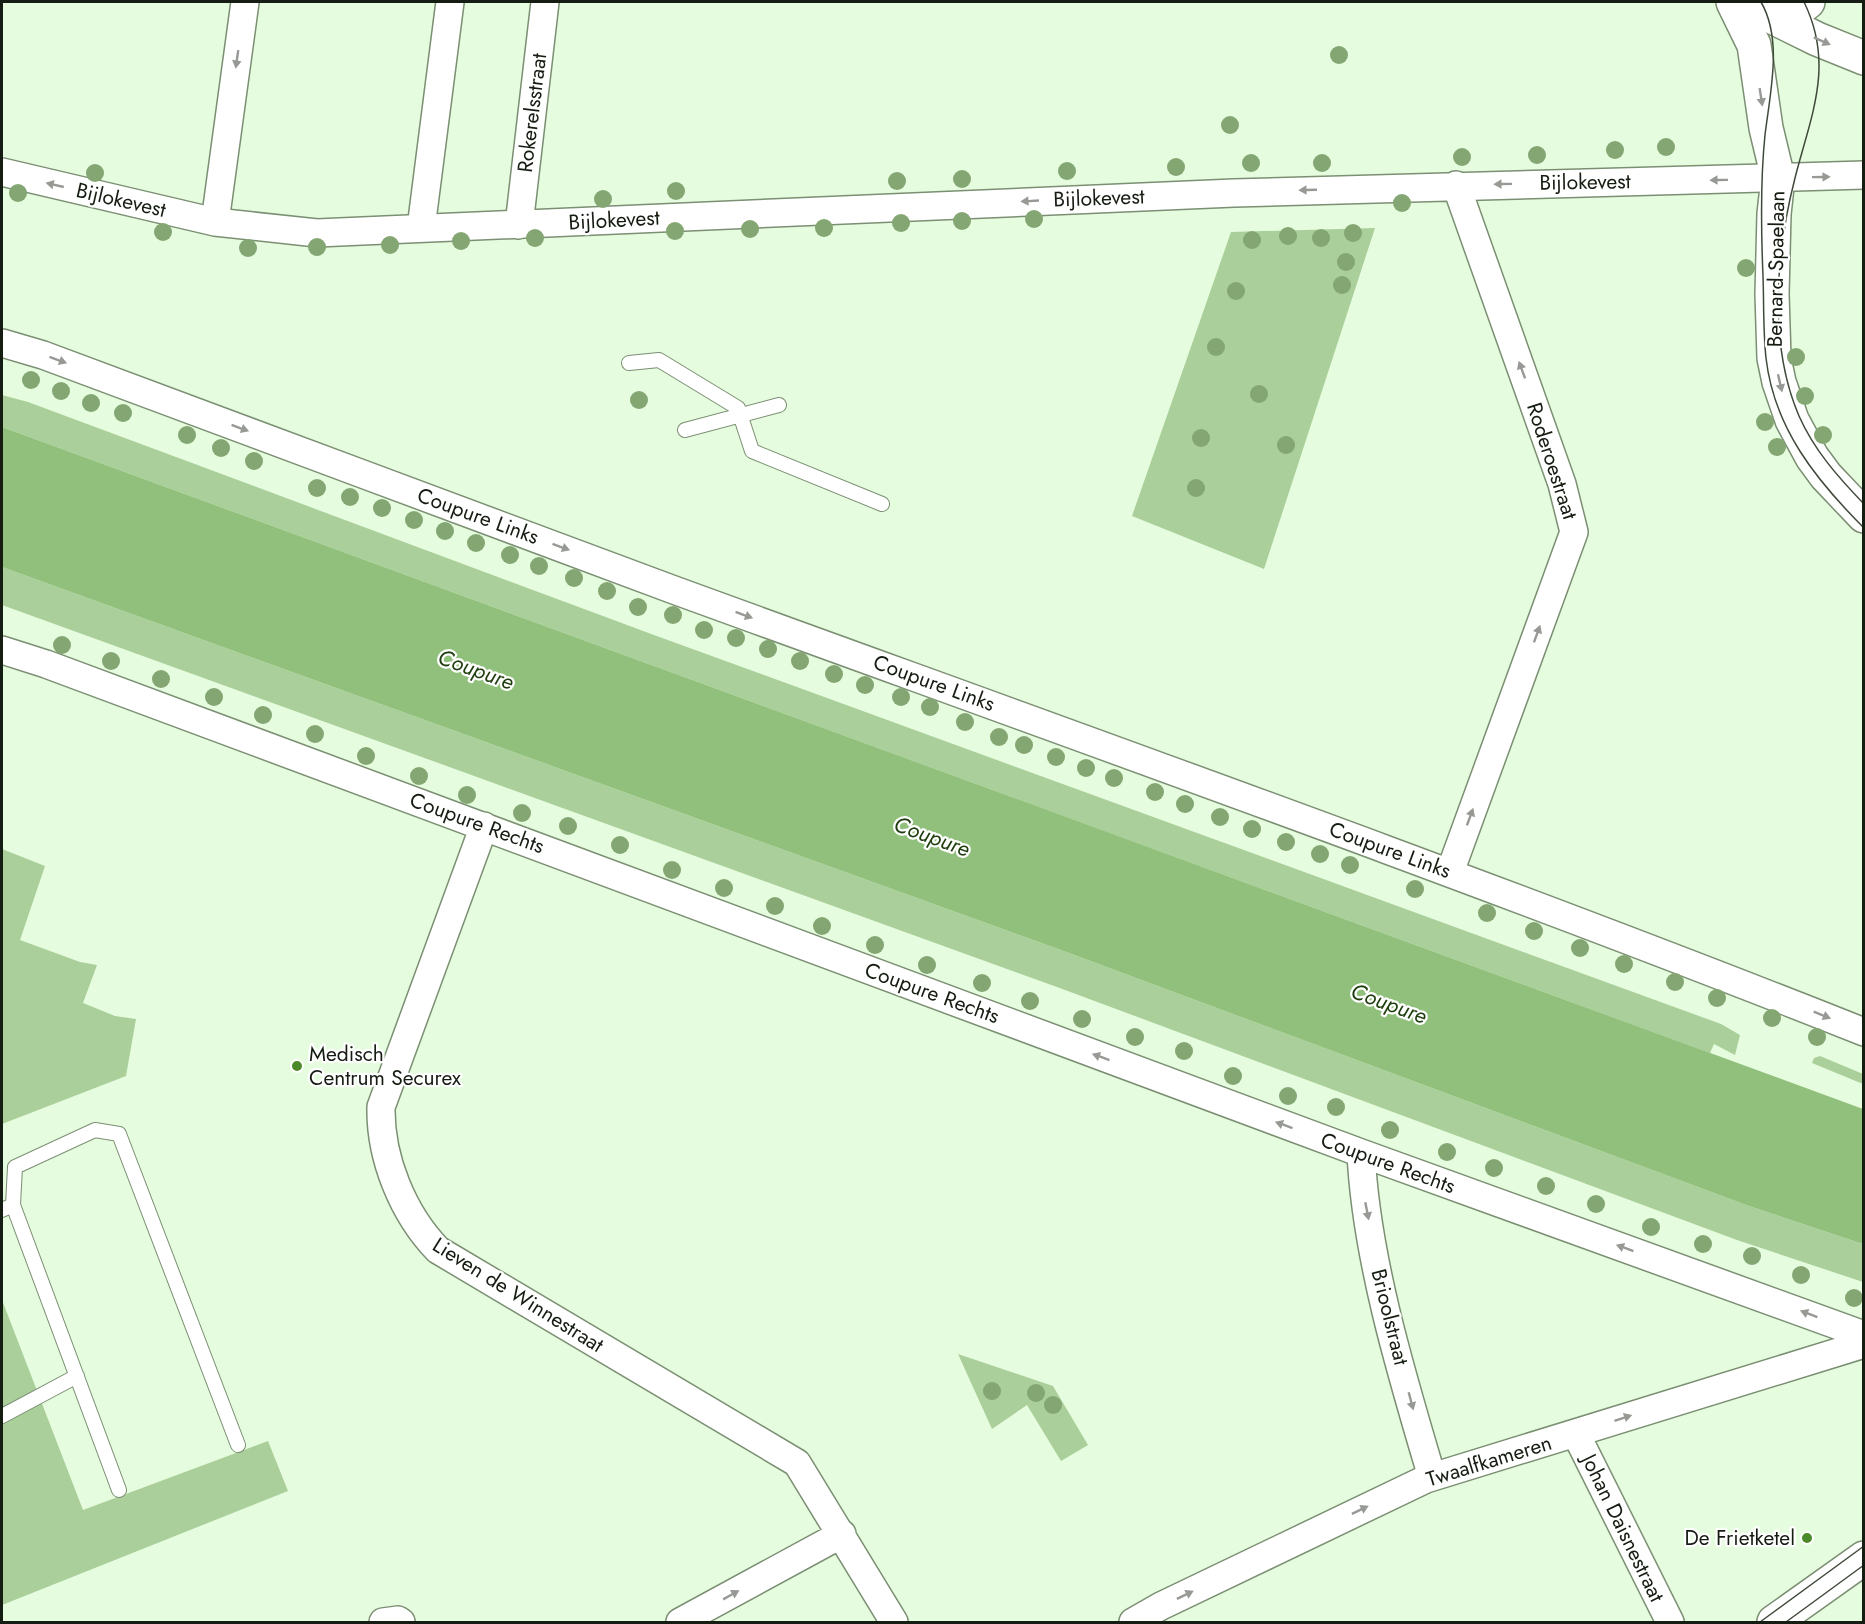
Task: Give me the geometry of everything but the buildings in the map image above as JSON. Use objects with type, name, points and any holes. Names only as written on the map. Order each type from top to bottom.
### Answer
[{"type":"street","points":[[215,222],[245,2]]},
{"type":"street","points":[[421,228],[450,2]]},
{"type":"street","name":"Rokerelsstraat","points":[[519,225],[546,2]]},
{"type":"street","name":"Bernard Spaelaan","points":[[1734,2],[1754,45],[1766,128],[1778,178],[1774,214],[1772,294],[1774,358],[1779,382],[1792,420],[1812,456],[1826,476],[1863,516]]},
{"type":"street","points":[[1742,2],[1795,11],[1863,58]]},
{"type":"street","points":[[1754,45],[1795,11]]},
{"type":"street","name":"Bijlokevest","points":[[2,172],[215,222],[317,233],[1074,199],[1456,185],[1863,175]]},
{"type":"street","name":"Roderoestraat","points":[[1450,872],[1574,532],[1562,484],[1456,185]]},
{"type":"street","name":"Coupure Links","points":[[2,344],[43,355],[671,588],[1450,872],[1863,1032]]},
{"type":"street","name":"Coupure Rechts","points":[[2,650],[46,664],[484,826],[1361,1153],[1863,1335]]},
{"type":"street","name":"Lieven de Winnestraat","points":[[484,826],[381,1107],[381,1129],[407,1212],[438,1250],[797,1464],[842,1534],[894,1623]]},
{"type":"street","name":"Brioolstraat","points":[[1361,1153],[1362,1185],[1384,1300],[1432,1477]]},
{"type":"street","name":"Twaalfkameren","points":[[1133,1623],[1161,1606],[1432,1477],[1863,1344]]},
{"type":"street","name":"Johan Daisnestraat","points":[[1576,1434],[1670,1623]]},
{"type":"street","points":[[680,1623],[842,1534]]},
{"type":"street","points":[[1774,1623],[1863,1558]]},
{"type":"street","points":[[383,1623],[398,1620],[401,1623]]},
{"type":"lane","points":[[629,363],[659,360],[738,408],[752,451],[882,504]]},
{"type":"lane","points":[[685,430],[779,405]]},
{"type":"lane","points":[[119,1490],[77,1376],[7,1208],[15,1167],[94,1130],[119,1134],[238,1445]]},
{"type":"lane","points":[[2,1416],[77,1376]]},
{"type":"shaded area","points":[[1375,228],[1264,569],[1132,516],[1231,232]]},
{"type":"shaded area","points":[[2,395],[28,402],[654,635],[1721,1024],[1740,1035],[1735,1055],[1714,1044],[1710,1053],[2,427]]},
{"type":"shaded area","points":[[2,567],[1069,953],[1749,1206],[1863,1244],[1863,1282],[1737,1240],[1057,987],[2,605]]},
{"type":"shaded area","points":[[2,849],[45,866],[20,940],[80,962],[97,965],[83,1003],[115,1016],[136,1019],[126,1076],[2,1124]]},
{"type":"shaded area","points":[[1820,1056],[1863,1074],[1863,1084],[1812,1063],[1814,1058]]},
{"type":"shaded area","points":[[2,1300],[83,1510],[268,1441],[288,1491],[2,1605]]},
{"type":"shaded area","points":[[958,1354],[1053,1386],[1088,1445],[1061,1461],[1027,1405],[992,1429]]},
{"type":"water","name":"Coupure","points":[[2,427],[1863,1109],[1863,1244],[1749,1206],[1069,953],[2,567]]},
{"type":"tram line","points":[[1761,2],[1768,17],[1773,50],[1772,84],[1763,153],[1761,206],[1766,358],[1778,407],[1800,451],[1814,472],[1864,528]]},
{"type":"tram line","points":[[1804,2],[1818,47],[1819,69],[1813,111],[1788,207],[1783,236],[1778,298],[1779,329],[1789,388],[1799,416],[1827,463],[1864,504]]},
{"type":"tram line","points":[[1760,1622],[1864,1546]]},
{"type":"tram line","points":[[1786,1622],[1864,1565]]},
{"type":"place","name":"Medisch Centrum Securex","points":[[297,1066]]},
{"type":"place","name":"De Frietketel","points":[[1807,1538]]}]
